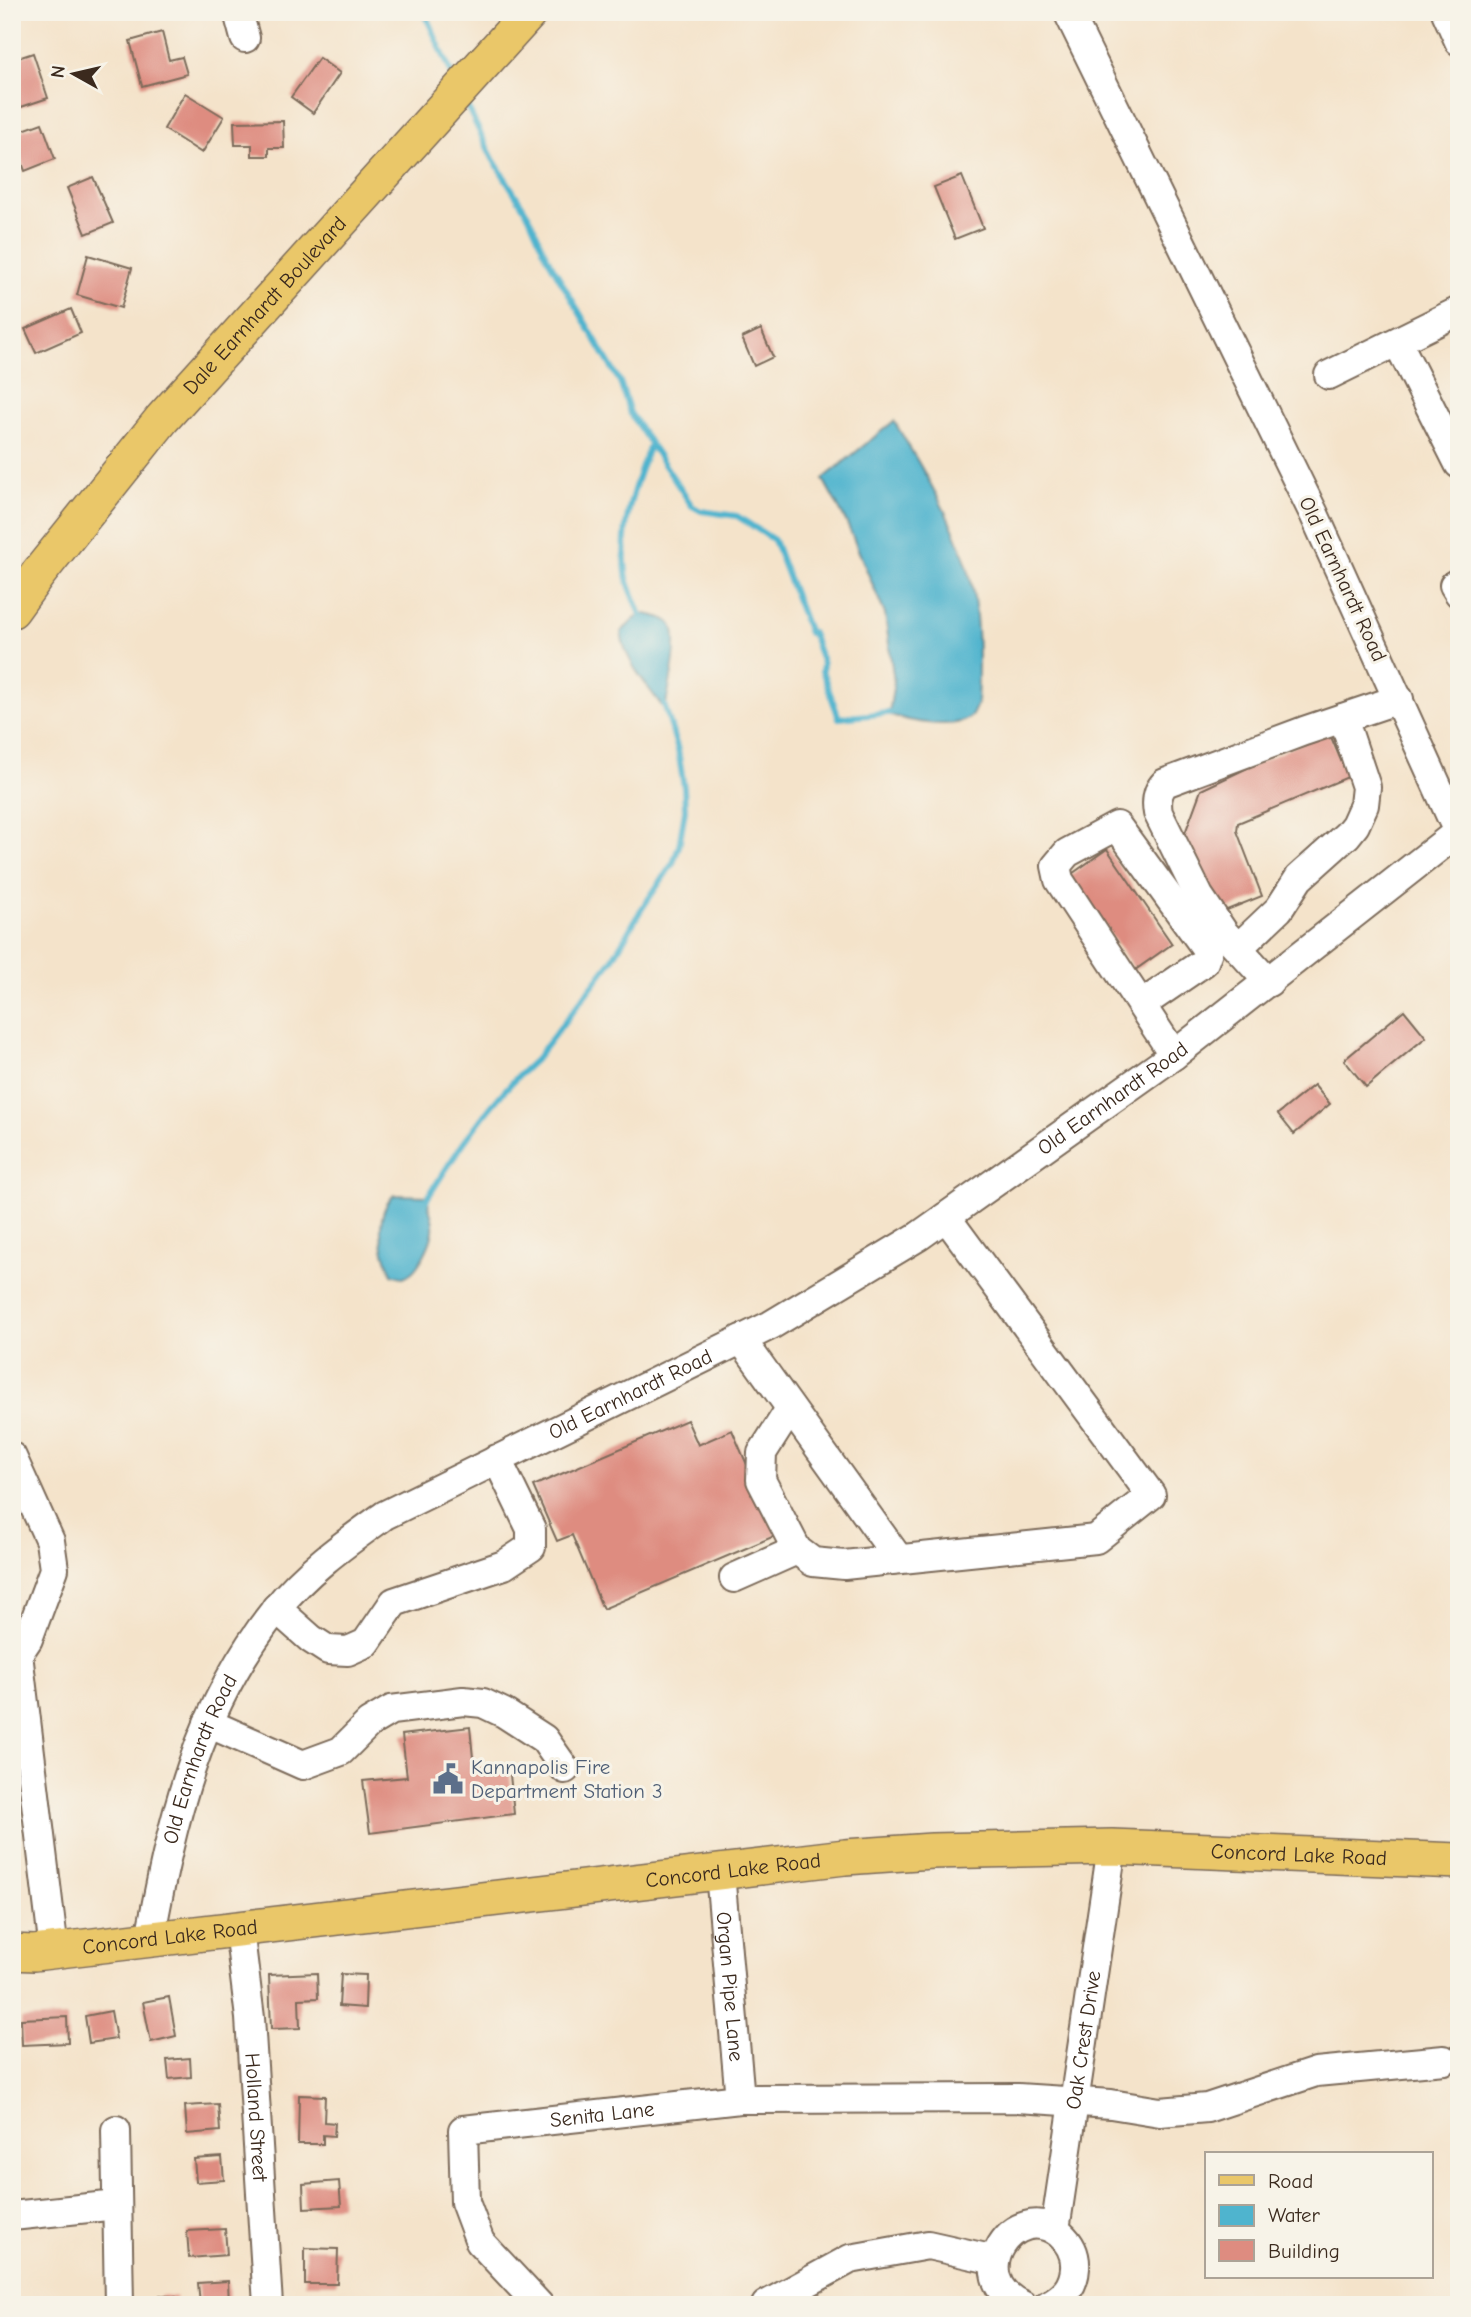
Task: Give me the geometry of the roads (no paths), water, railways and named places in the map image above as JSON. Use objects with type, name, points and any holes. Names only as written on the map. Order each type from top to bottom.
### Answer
[{"type":"main road","name":"Dale Earnhardt Boulevard","points":[[12,610],[162,419],[530,12]]},
{"type":"main road","name":"Concord Lake Road","points":[[12,1952],[54,1951],[845,1857],[932,1851],[1112,1847],[1459,1861]]},
{"type":"street","name":"Old Earnhardt Road","points":[[150,1940],[178,1809],[198,1744],[226,1682],[276,1608],[320,1564],[385,1515],[771,1325],[919,1236],[1174,1055],[1458,832],[1314,514],[1068,12]]},
{"type":"street","points":[[1446,12],[1459,41]]},
{"type":"street","points":[[1329,375],[1459,311]]},
{"type":"street","points":[[1398,342],[1459,464]]},
{"type":"street","points":[[1459,582],[1454,585],[1459,593]]},
{"type":"street","points":[[1269,982],[1224,933],[1199,896],[1158,813],[1160,787],[1399,699]]},
{"type":"street","points":[[1238,948],[1279,909],[1299,878],[1342,841],[1360,815],[1366,787],[1343,718]]},
{"type":"street","points":[[1141,1005],[1204,961],[1208,951],[1117,826],[1067,853],[1056,866],[1059,880],[1141,1005],[1174,1055]]},
{"type":"street","points":[[790,1409],[762,1453],[761,1480],[797,1550],[813,1562],[844,1564],[1096,1539],[1151,1495],[946,1217]]},
{"type":"street","points":[[741,1339],[898,1558]]},
{"type":"street","points":[[12,1457],[50,1541],[54,1569],[28,1639],[15,1652],[54,1951]]},
{"type":"street","points":[[276,1608],[311,1639],[328,1650],[348,1651],[366,1643],[394,1602],[504,1565],[516,1558],[531,1546],[531,1529],[497,1459]]},
{"type":"street","points":[[734,1578],[797,1550]]},
{"type":"street","points":[[208,1723],[303,1765],[341,1751],[369,1723],[391,1710],[463,1701],[483,1703],[544,1739],[565,1769]]},
{"type":"street","name":"Oak Crest Drive","points":[[1055,2230],[1112,1847]]},
{"type":"street","name":"Organ Pipe Lane","points":[[720,1873],[740,2099]]},
{"type":"street","name":"Holland Street","points":[[239,1929],[250,2018],[268,2305]]},
{"type":"street","name":"Senita Lane","points":[[539,2305],[480,2242],[465,2202],[463,2130],[740,2099],[991,2098],[1111,2104],[1160,2112],[1207,2108],[1316,2072],[1444,2060]]},
{"type":"street","points":[[116,2130],[119,2305]]},
{"type":"street","points":[[12,2216],[117,2205]]},
{"type":"street","points":[[1022,2305],[1003,2292],[997,2281],[994,2267],[996,2253],[1003,2240],[1014,2231],[1027,2226],[1041,2226],[1055,2230],[1066,2239],[1073,2251],[1075,2264],[1069,2289],[1061,2298],[1048,2305]]},
{"type":"street","points":[[768,2304],[850,2259],[928,2245],[995,2260]]},
{"type":"water","points":[[894,421],[949,520],[971,581],[978,642],[977,704],[972,715],[956,723],[932,724],[889,714],[894,682],[885,614],[846,521],[823,479]]},
{"type":"water","points":[[641,613],[667,620],[674,632],[675,654],[665,710],[638,674],[623,643],[621,632]]},
{"type":"water","points":[[394,1195],[428,1196],[433,1224],[431,1238],[420,1263],[403,1277],[392,1274],[382,1244],[383,1213]]},
{"type":"waterway","points":[[424,12],[455,81]]},
{"type":"waterway","points":[[464,100],[493,159],[529,216],[546,255],[620,382],[630,413],[692,506],[701,511],[737,516],[774,540],[809,633],[812,633],[839,718],[897,712]]},
{"type":"waterway","points":[[642,619],[627,579],[625,539],[629,507],[650,445]]},
{"type":"waterway","points":[[425,1202],[476,1126],[504,1091],[536,1059],[612,960],[673,863],[685,810],[684,788],[678,750],[664,704]]},
{"type":"place","name":"Kannapolis Fire Department Station 3","points":[[448,1779]]}]
